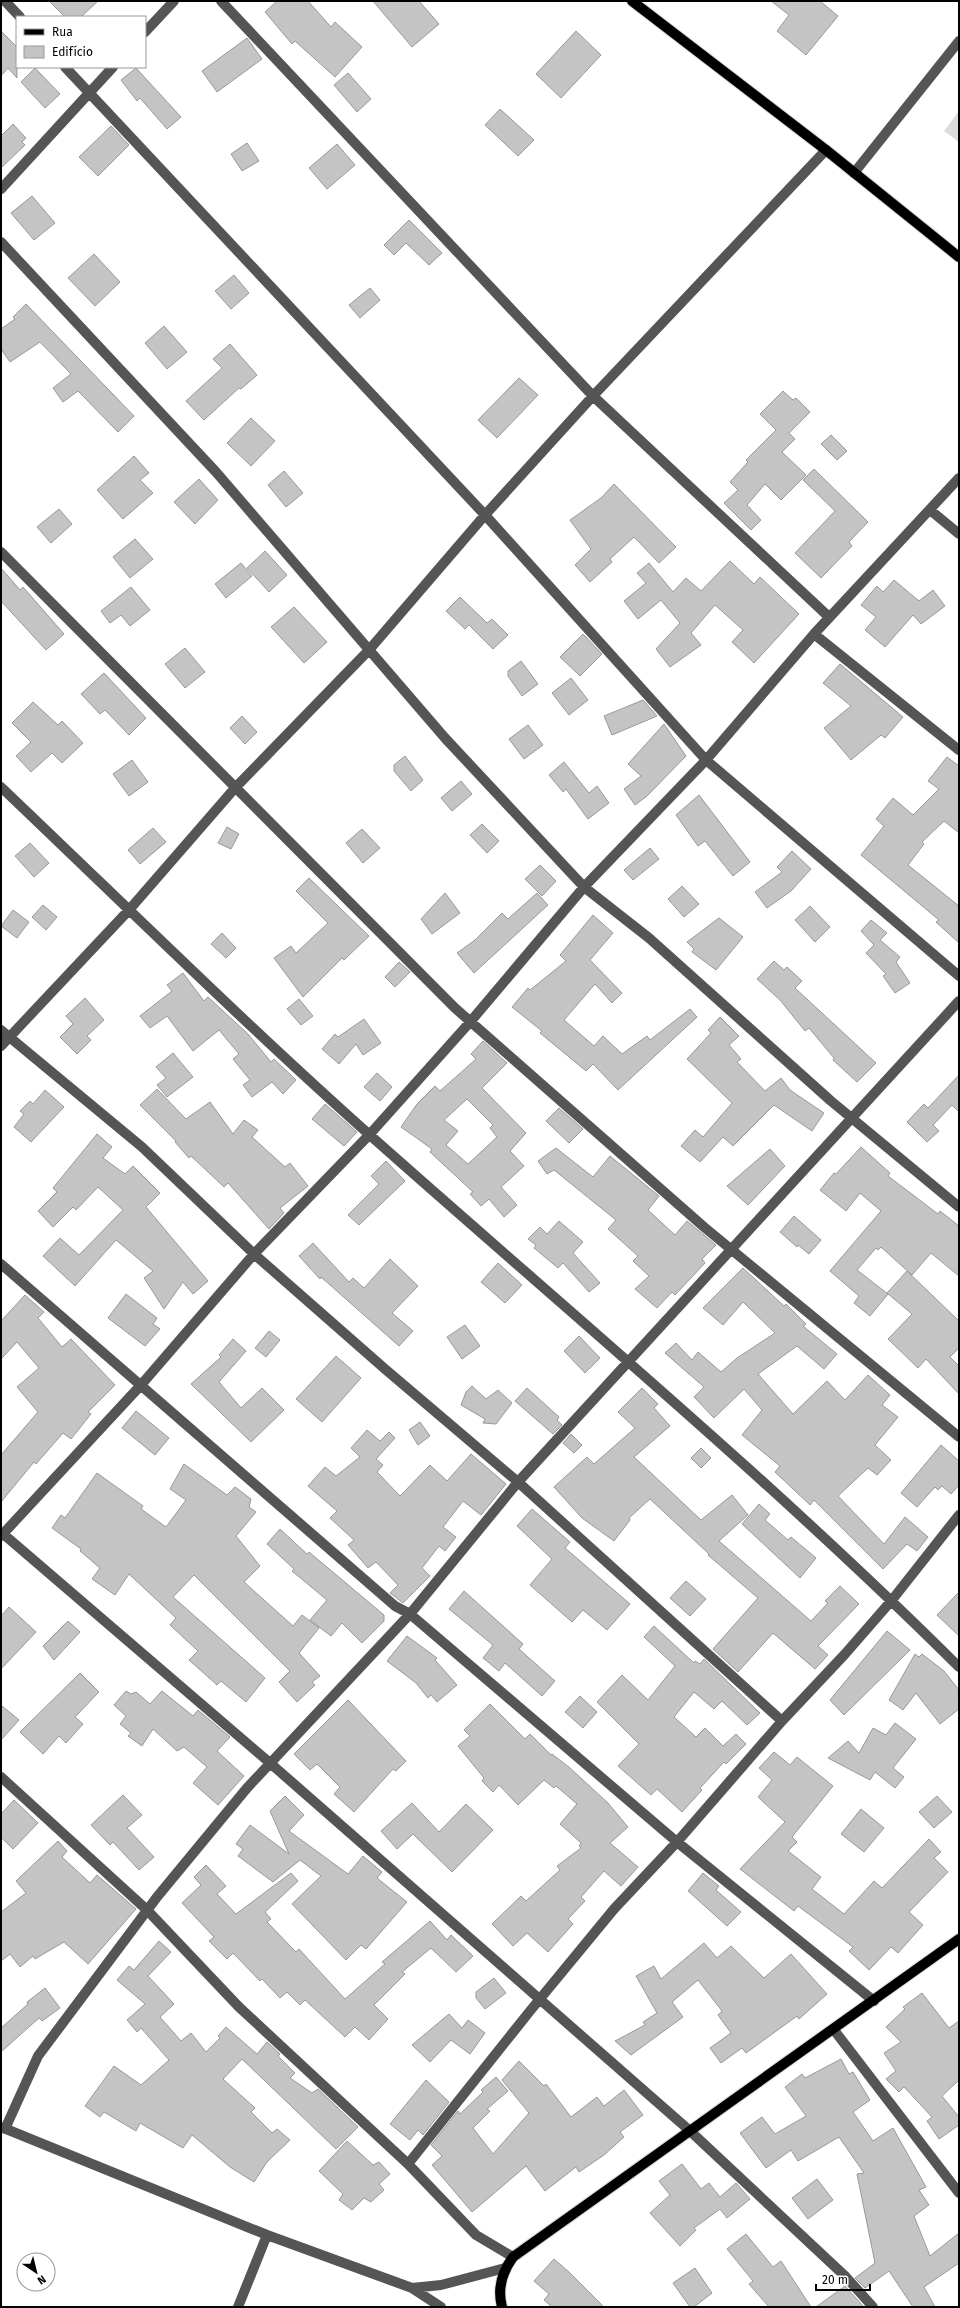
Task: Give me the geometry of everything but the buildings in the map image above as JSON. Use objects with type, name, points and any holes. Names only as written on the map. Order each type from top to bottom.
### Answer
[{"type":"main road","points":[[632,1],[826,150],[959,257]]},
{"type":"main road","points":[[502,2307],[500,2286],[505,2268],[513,2257],[689,2130],[834,2030],[959,1939]]},
{"type":"street","points":[[5,1],[19,16]]},
{"type":"street","points":[[146,31],[174,1]]},
{"type":"street","points":[[221,1],[593,396],[829,617]]},
{"type":"street","points":[[854,173],[959,41]]},
{"type":"street","points":[[66,68],[485,516],[706,760],[959,976]]},
{"type":"street","points":[[1,189],[112,68]]},
{"type":"street","points":[[1,1046],[5,1034],[130,910],[235,788],[369,650],[485,516],[593,396],[826,150]]},
{"type":"street","points":[[1,242],[216,472],[445,738],[584,887],[649,938],[851,1117],[959,1207]]},
{"type":"street","points":[[873,2307],[846,2277],[689,2130],[270,1764],[2,1534],[141,1384],[254,1254],[370,1134],[471,1021],[584,887],[706,760],[829,617],[959,478]]},
{"type":"street","points":[[930,510],[959,534]]},
{"type":"street","points":[[1,552],[235,788],[471,1021],[731,1249],[959,1436]]},
{"type":"street","points":[[814,634],[959,750]]},
{"type":"street","points":[[1,787],[130,910],[370,1134],[630,1362],[892,1600],[959,1667]]},
{"type":"street","points":[[441,2307],[412,2288],[267,2234],[3,2128],[38,2056],[147,1910],[247,1788],[410,1614],[518,1482],[630,1362],[851,1117],[959,1001]]},
{"type":"street","points":[[5,1034],[142,1147],[254,1254],[385,1369],[518,1482],[782,1721]]},
{"type":"street","points":[[1,1264],[395,1606],[410,1614],[678,1842],[874,2001]]},
{"type":"street","points":[[408,2164],[614,1909],[678,1842],[782,1721],[845,1654],[892,1600],[959,1515]]},
{"type":"street","points":[[1,1777],[147,1910],[239,2006],[408,2164],[476,2235],[513,2257]]},
{"type":"street","points":[[834,2030],[959,2193]]},
{"type":"street","points":[[238,2307],[267,2234]]},
{"type":"street","points":[[412,2288],[441,2285],[505,2268]]},
{"type":"shaded area","points":[[959,111],[959,142],[944,131]]}]
